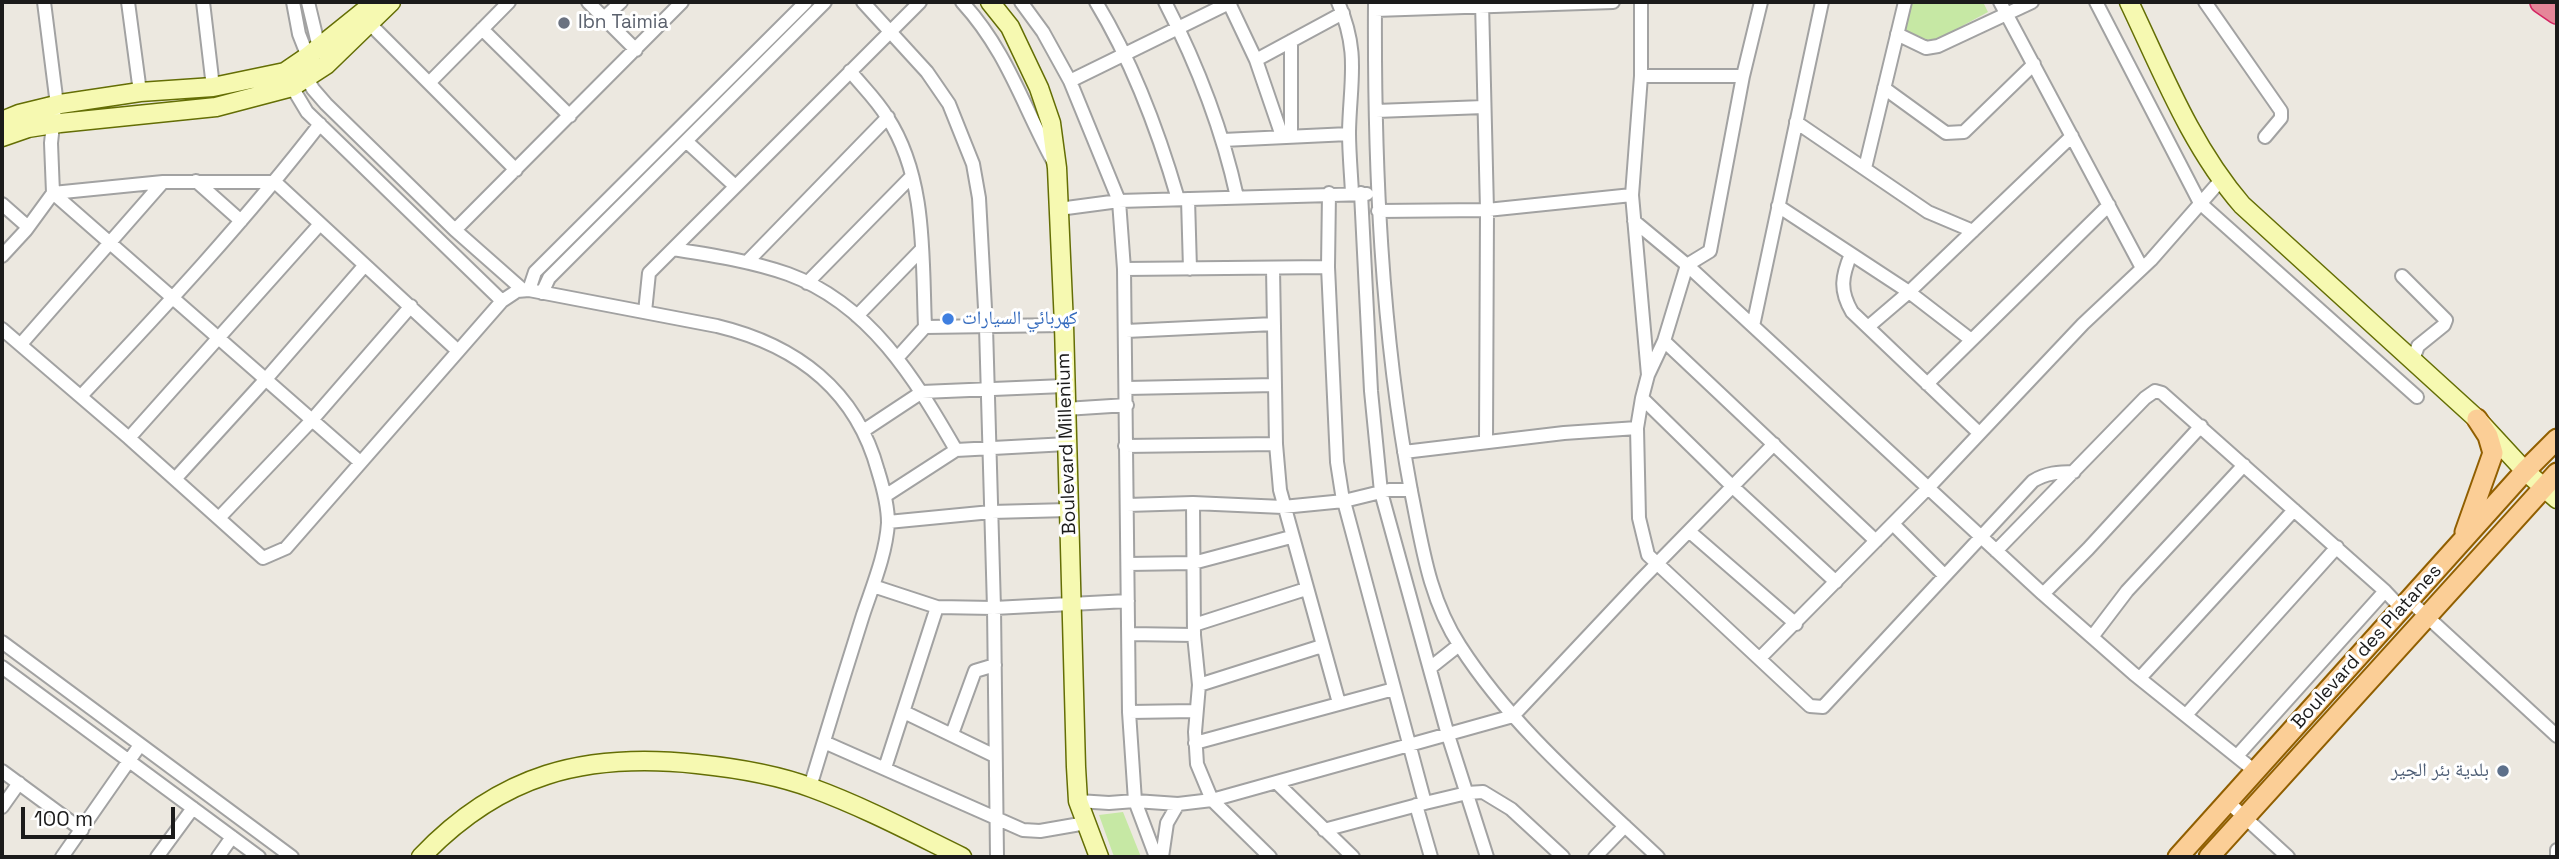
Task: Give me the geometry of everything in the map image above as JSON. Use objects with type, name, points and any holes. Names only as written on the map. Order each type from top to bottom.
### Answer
[{"type":"highway","points":[[2541,2],[2557,13]]},
{"type":"main road","points":[[365,19],[374,2]]},
{"type":"main road","points":[[2,137],[28,128],[52,124],[216,107],[306,68],[365,19],[391,2]]},
{"type":"main road","name":"Boulevard Millenium","points":[[990,2],[1010,27],[1039,88],[1051,123],[1057,168],[1064,325],[1070,604],[1079,801],[1099,857]]},
{"type":"main road","points":[[2129,2],[2202,151],[2242,205],[2477,419],[2525,471],[2553,486]]},
{"type":"main road","points":[[2,121],[55,105],[140,92],[213,88],[306,68]]},
{"type":"main road","points":[[2461,541],[2493,453],[2488,436],[2477,419]]},
{"type":"main road","name":"Boulevard des Platanes","points":[[2178,857],[2461,541],[2557,439]]},
{"type":"main road","name":"Boulevard des Platanes","points":[[2209,857],[2427,617],[2553,486]]},
{"type":"main road","points":[[421,857],[451,828],[504,793],[563,769],[594,763],[658,760],[748,771],[810,787],[866,810],[962,857]]},
{"type":"main road","points":[[1089,831],[1090,857]]},
{"type":"street","points":[[2,256],[53,193],[51,143],[56,97],[44,2]]},
{"type":"street","points":[[128,2],[140,92]]},
{"type":"street","points":[[203,2],[213,88]]},
{"type":"street","points":[[293,2],[306,68],[326,104],[455,230],[526,290]]},
{"type":"street","points":[[308,2],[302,105],[502,301]]},
{"type":"street","points":[[429,83],[509,2]]},
{"type":"street","points":[[588,2],[636,50]]},
{"type":"street","points":[[603,19],[621,2]]},
{"type":"street","points":[[455,230],[682,2]]},
{"type":"street","points":[[526,290],[535,272],[806,2]]},
{"type":"street","points":[[542,293],[549,278],[825,2]]},
{"type":"street","points":[[863,2],[927,72],[948,104],[973,163],[979,198],[988,388],[997,857]]},
{"type":"street","points":[[645,312],[649,273],[920,2]]},
{"type":"street","points":[[962,2],[992,38],[1010,68],[1057,168]]},
{"type":"street","points":[[1021,2],[1044,32],[1070,81],[1119,201],[1126,331],[1129,712],[1135,801],[1156,857]]},
{"type":"street","points":[[1096,2],[1125,54],[1183,199],[1190,269]]},
{"type":"street","points":[[1165,2],[1223,140],[1237,197]]},
{"type":"street","points":[[1070,81],[1230,2],[1287,136]]},
{"type":"street","points":[[1613,2],[1375,6],[1378,211],[1389,339],[1404,452],[1427,571],[1438,606],[1459,645],[1513,716],[1658,857]]},
{"type":"street","points":[[1641,2],[1641,76],[1632,195],[1648,375]]},
{"type":"street","points":[[1761,2],[1743,76],[1710,251],[1686,265],[1664,341],[1648,375],[1642,398],[1637,428],[1639,518],[1648,555],[1810,706],[1823,707],[2034,481],[2057,472],[2074,472]]},
{"type":"street","points":[[1753,326],[1822,2]]},
{"type":"street","points":[[1865,168],[1905,2]]},
{"type":"street","points":[[1897,34],[1926,48],[1938,47],[2003,8],[2032,2]]},
{"type":"street","points":[[2096,2],[2200,203],[2417,397]]},
{"type":"street","points":[[2204,2],[2281,111],[2281,118],[2266,137]]},
{"type":"street","points":[[1482,4],[1487,211],[1486,442]]},
{"type":"street","points":[[1256,60],[1291,41],[1340,7],[1351,35],[1353,67],[1349,134],[1357,193],[1381,492],[1448,734],[1487,857]]},
{"type":"street","points":[[2003,8],[2142,268]]},
{"type":"street","points":[[365,19],[516,170]]},
{"type":"street","points":[[482,29],[570,116]]},
{"type":"street","points":[[1287,136],[1291,41]]},
{"type":"street","points":[[1884,88],[1946,133],[1956,134],[1964,132],[2034,64]]},
{"type":"street","points":[[850,71],[888,117],[912,176],[920,223],[925,327],[898,357]]},
{"type":"street","points":[[1641,76],[1743,76]]},
{"type":"street","points":[[1376,111],[1484,107]]},
{"type":"street","points":[[692,115],[702,125]]},
{"type":"street","points":[[747,262],[888,117]]},
{"type":"street","points":[[1796,122],[1928,212],[1973,231]]},
{"type":"street","points":[[82,396],[174,298],[275,182],[320,124]]},
{"type":"street","points":[[1223,140],[1349,134]]},
{"type":"street","points":[[1868,327],[1909,292],[2072,136]]},
{"type":"street","points":[[686,141],[735,186]]},
{"type":"street","points":[[807,283],[912,176]]},
{"type":"street","points":[[1760,658],[1929,487],[2084,324],[2142,268],[2221,180]]},
{"type":"street","points":[[196,181],[241,221]]},
{"type":"street","points":[[53,193],[163,182],[275,182],[458,351]]},
{"type":"street","points":[[20,344],[163,182]]},
{"type":"street","points":[[53,193],[360,461]]},
{"type":"street","points":[[1059,209],[1119,201],[1329,193],[1378,194]]},
{"type":"street","points":[[1329,193],[1328,267],[1337,462],[1344,501],[1409,746],[1431,857]]},
{"type":"street","points":[[1378,211],[1487,211],[1632,195]]},
{"type":"street","points":[[2,204],[27,227]]},
{"type":"street","points":[[1927,384],[2109,205]]},
{"type":"street","points":[[1778,206],[1909,292],[1970,339]]},
{"type":"street","points":[[1634,221],[1753,326],[2043,594],[2140,678],[2256,772]]},
{"type":"street","points":[[129,438],[320,224]]},
{"type":"street","points":[[673,249],[747,262],[791,275],[857,316],[898,357],[956,450]]},
{"type":"street","points":[[857,316],[921,250]]},
{"type":"street","points":[[1851,254],[1841,286],[1844,299],[1852,312],[1979,433]]},
{"type":"street","points":[[175,479],[365,265]]},
{"type":"street","points":[[1124,270],[1328,267]]},
{"type":"street","points":[[1273,268],[1276,444],[1283,507],[1339,704]]},
{"type":"street","points":[[2402,276],[2446,320],[2444,325],[2418,346],[2413,360]]},
{"type":"street","points":[[2,329],[82,396],[263,558],[286,548],[502,301],[512,294],[526,290],[645,312],[748,333],[772,343],[831,386],[847,406],[863,431],[876,463],[885,496],[888,522],[873,586],[810,787]]},
{"type":"street","points":[[219,518],[312,420],[411,306]]},
{"type":"street","points":[[1126,331],[1274,324]]},
{"type":"street","points":[[925,327],[1064,325]]},
{"type":"street","points":[[1664,341],[1876,541]]},
{"type":"street","points":[[1127,388],[1275,385]]},
{"type":"street","points":[[863,431],[922,393],[1064,386]]},
{"type":"street","points":[[1996,551],[2155,391],[2162,393],[2385,591],[2427,617],[2557,736]]},
{"type":"street","points":[[1642,398],[1836,582]]},
{"type":"street","points":[[1065,409],[1127,405]]},
{"type":"street","points":[[2043,594],[2201,426]]},
{"type":"street","points":[[1404,452],[1599,429],[1637,428]]},
{"type":"street","points":[[885,496],[956,450],[1066,444]]},
{"type":"street","points":[[1125,446],[1276,444]]},
{"type":"street","points":[[1079,801],[1178,804],[1212,800],[1513,716],[1774,444]]},
{"type":"street","points":[[2092,637],[2127,591],[2244,465]]},
{"type":"street","points":[[1126,505],[1193,503],[1283,507],[1411,490]]},
{"type":"street","points":[[1193,503],[1194,630],[1199,685],[1195,743],[1197,764],[1212,800],[1270,857]]},
{"type":"street","points":[[888,522],[991,512],[1069,510]]},
{"type":"street","points":[[2140,678],[2294,510]]},
{"type":"street","points":[[1893,524],[1944,575]]},
{"type":"street","points":[[1690,533],[1796,624]]},
{"type":"street","points":[[1128,564],[1193,563],[1291,537]]},
{"type":"street","points":[[2186,715],[2337,547]]},
{"type":"street","points":[[873,586],[937,607],[994,608],[1128,601]]},
{"type":"street","points":[[1129,634],[1194,630],[1306,589]]},
{"type":"street","points":[[2237,756],[2385,591]]},
{"type":"street","points":[[885,768],[937,607]]},
{"type":"street","points":[[2,642],[292,857]]},
{"type":"street","points":[[1430,668],[1459,645]]},
{"type":"street","points":[[1199,685],[1322,646]]},
{"type":"street","points":[[952,734],[975,671],[995,665]]},
{"type":"street","points":[[2,667],[259,857]]},
{"type":"street","points":[[1195,743],[1394,689]]},
{"type":"street","points":[[1129,712],[1196,711]]},
{"type":"street","points":[[904,712],[995,756]]},
{"type":"street","points":[[824,742],[1023,830],[1089,831]]},
{"type":"street","points":[[61,857],[140,745]]},
{"type":"street","points":[[2,771],[82,830]]},
{"type":"street","points":[[2,807],[19,783]]},
{"type":"street","points":[[1277,783],[1353,857]]},
{"type":"street","points":[[1324,830],[1466,793],[1483,792],[1511,808],[1563,857]]},
{"type":"street","points":[[2228,802],[2288,857]]},
{"type":"street","points":[[1162,857],[1167,823],[1178,804]]},
{"type":"street","points":[[157,857],[193,808]]},
{"type":"street","points":[[1595,857],[1625,826]]},
{"type":"street","points":[[218,857],[232,837]]},
{"type":"street","points":[[2557,850],[2557,857]]},
{"type":"green space","points":[[1907,2],[1983,2],[1988,12],[1938,39],[1925,40],[1899,27]]},
{"type":"green space","points":[[1123,812],[1141,857],[1115,857],[1113,854],[1099,815]]},
{"type":"place","name":"Ibn Taimia","points":[[564,23]]},
{"type":"place","name":"كهربائي السيارات","points":[[948,319]]},
{"type":"place","name":"بلدية بئر الجير","points":[[2503,771]]}]
